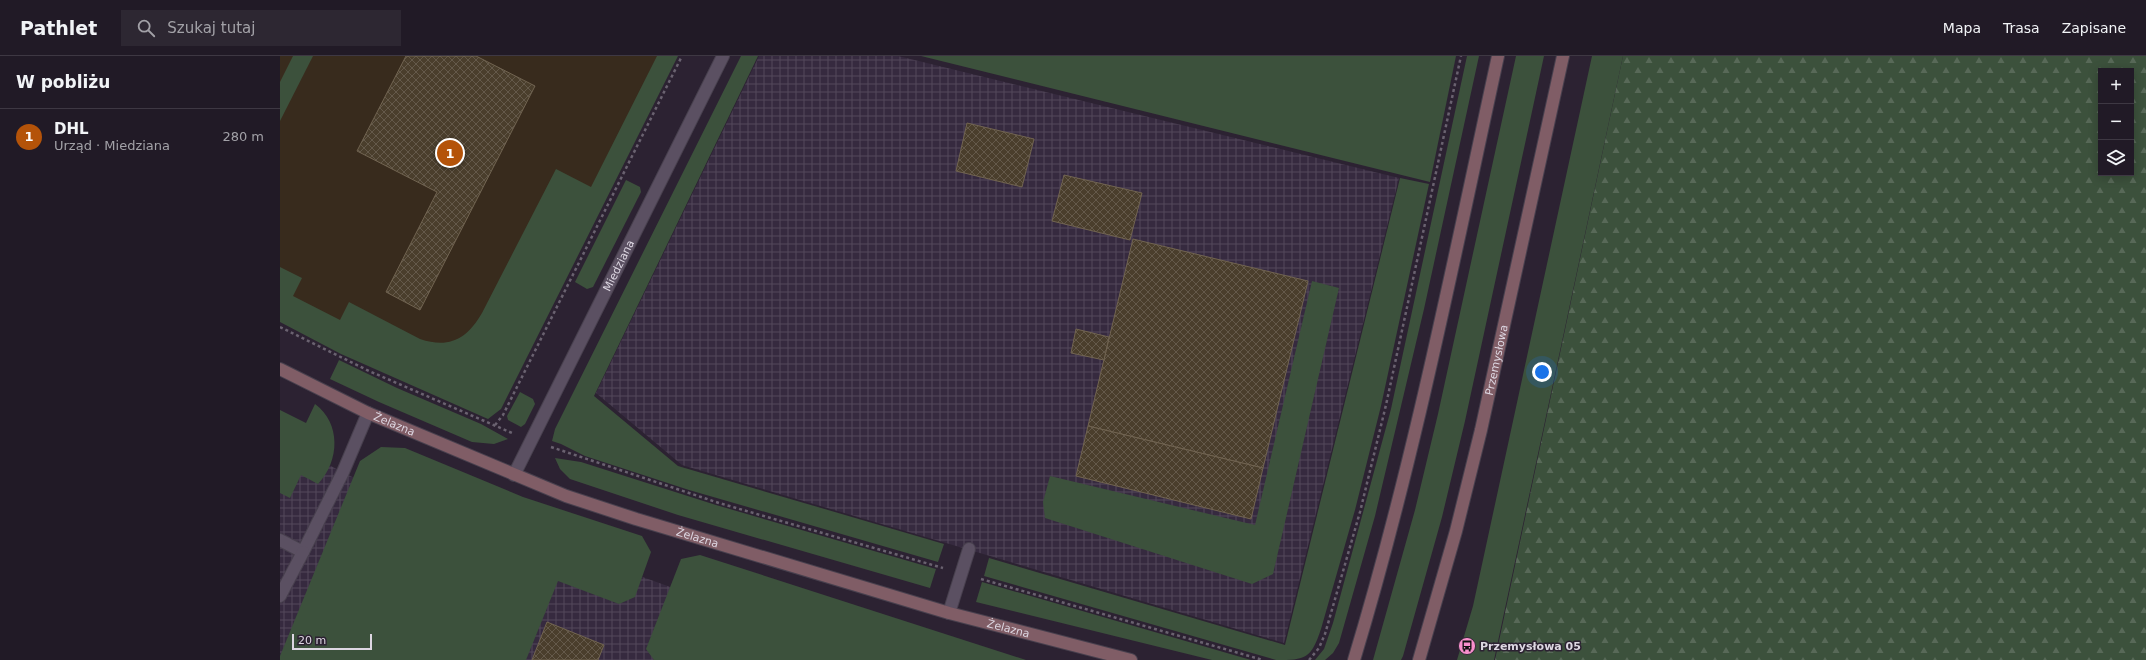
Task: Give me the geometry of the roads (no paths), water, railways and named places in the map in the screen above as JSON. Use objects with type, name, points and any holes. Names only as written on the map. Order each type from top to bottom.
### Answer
[{"type":"main road","points":[[1354,660],[1394,518],[1420,416],[1498,56]]},
{"type":"main road","name":"Przemysłowa","points":[[1418,660],[1456,530],[1481,430],[1563,56]]},
{"type":"main road","name":"Żelazna","points":[[280,369],[368,413],[566,496],[636,519],[949,612],[1131,660]]},
{"type":"street","name":"Miedziana","points":[[514,475],[723,56]]},
{"type":"street","points":[[280,596],[343,472],[368,413]]},
{"type":"street","points":[[280,540],[303,552]]},
{"type":"street","points":[[949,612],[969,549]]},
{"type":"place","name":"DHL","points":[[450,153]]},
{"type":"place","name":"Przemysłowa 05","points":[[1467,646]]}]
